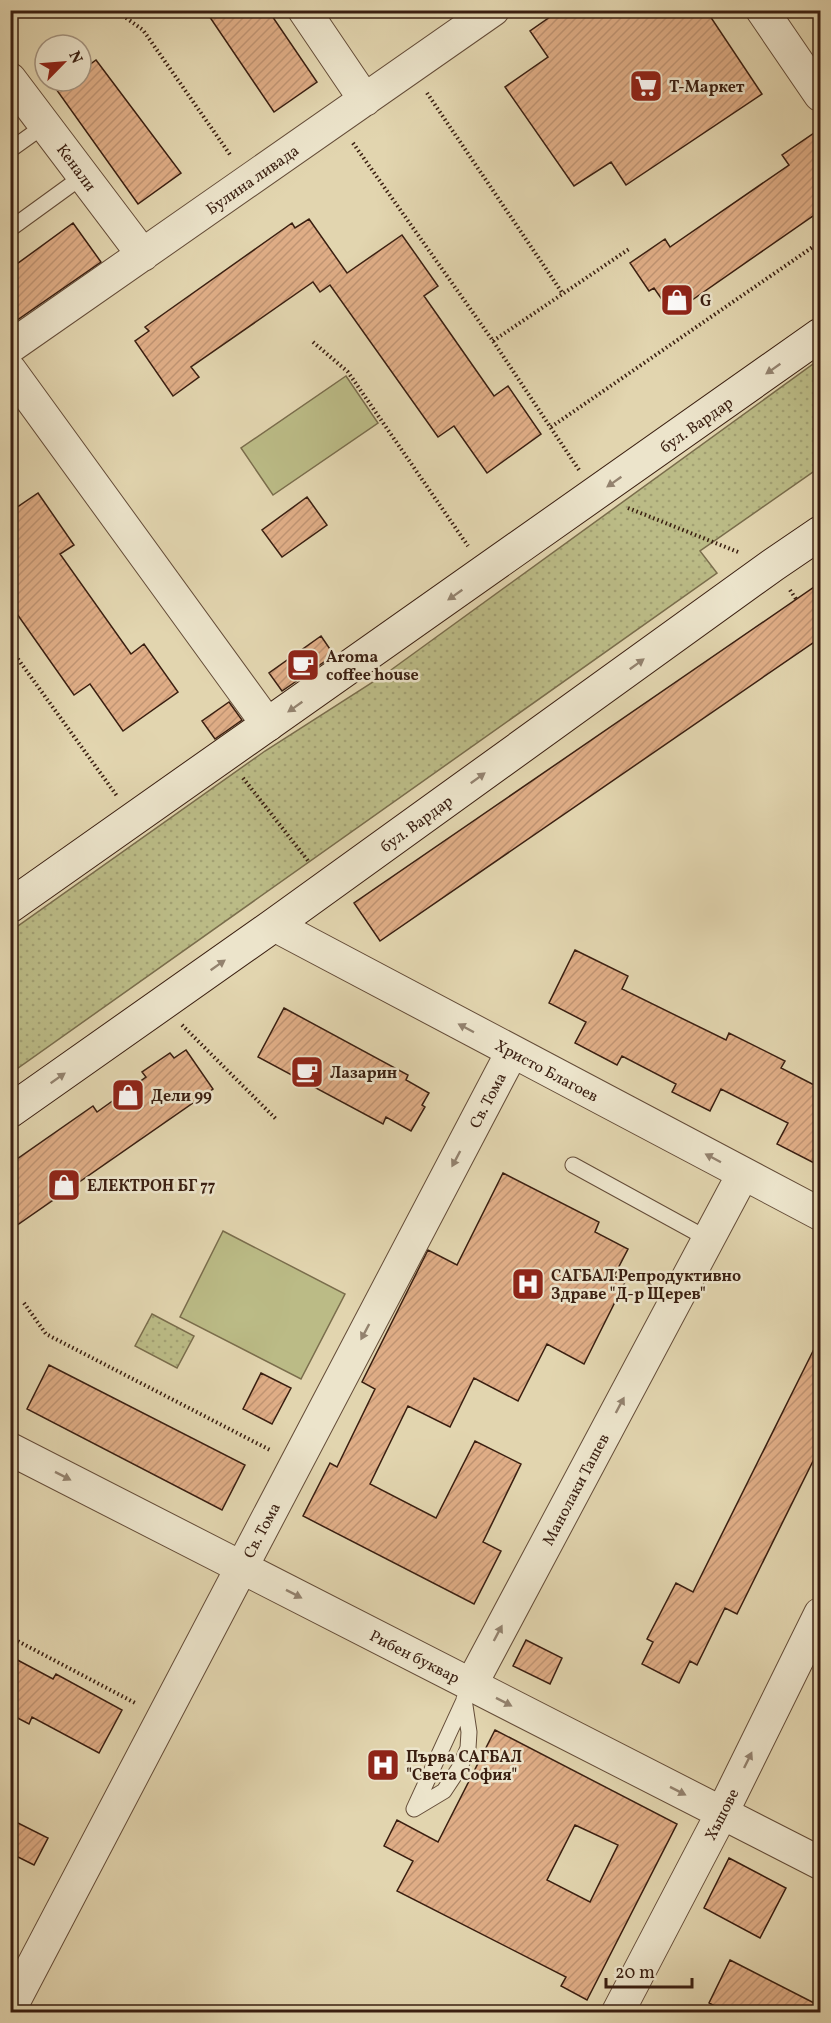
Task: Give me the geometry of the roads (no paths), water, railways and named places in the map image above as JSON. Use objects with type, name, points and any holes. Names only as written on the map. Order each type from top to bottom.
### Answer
[{"type":"street","points":[[304,10],[365,100]]},
{"type":"street","name":"Булина ливада","points":[[10,347],[493,10]]},
{"type":"street","points":[[762,10],[820,95]]},
{"type":"street","name":"Кенали","points":[[10,79],[143,255]]},
{"type":"street","name":"бул. Вардар","points":[[10,906],[820,335]]},
{"type":"street","points":[[10,370],[268,725]]},
{"type":"street","name":"бул. Вардар","points":[[10,1111],[274,925],[820,533]]},
{"type":"street","name":"Христо Благоев","points":[[274,925],[820,1214]]},
{"type":"street","name":"Св. Тома","points":[[10,2008],[512,1052]]},
{"type":"street","name":"Манолаки Ташев","points":[[467,1692],[743,1174]]},
{"type":"street","name":"Рибен буквар","points":[[10,1449],[242,1567],[467,1692],[722,1813],[820,1863]]},
{"type":"street","name":"Хъшове","points":[[618,2013],[722,1813],[820,1614]]},
{"type":"lane","points":[[10,150],[45,125]]},
{"type":"lane","points":[[10,229],[83,176]]},
{"type":"lane","points":[[573,1165],[708,1239]]},
{"type":"lane","name":"Манолаки Ташев","points":[[467,1692],[468,1748],[460,1767],[444,1791],[414,1809],[467,1692]]},
{"type":"place","name":"Т-Маркет","points":[[646,86]]},
{"type":"place","name":"G","points":[[677,300]]},
{"type":"place","name":"Aroma coffee house","points":[[303,665]]},
{"type":"place","name":"Лазарин","points":[[307,1072]]},
{"type":"place","name":"Дели 99","points":[[128,1095]]},
{"type":"place","name":"ЕЛЕКТРОН БГ 77","points":[[64,1185]]},
{"type":"place","name":"САГБАЛ Репродуктивно Здраве \"Д-р Щерев\"","points":[[528,1284]]},
{"type":"place","name":"Първа САГБАЛ \"Света София\"","points":[[383,1765]]}]
